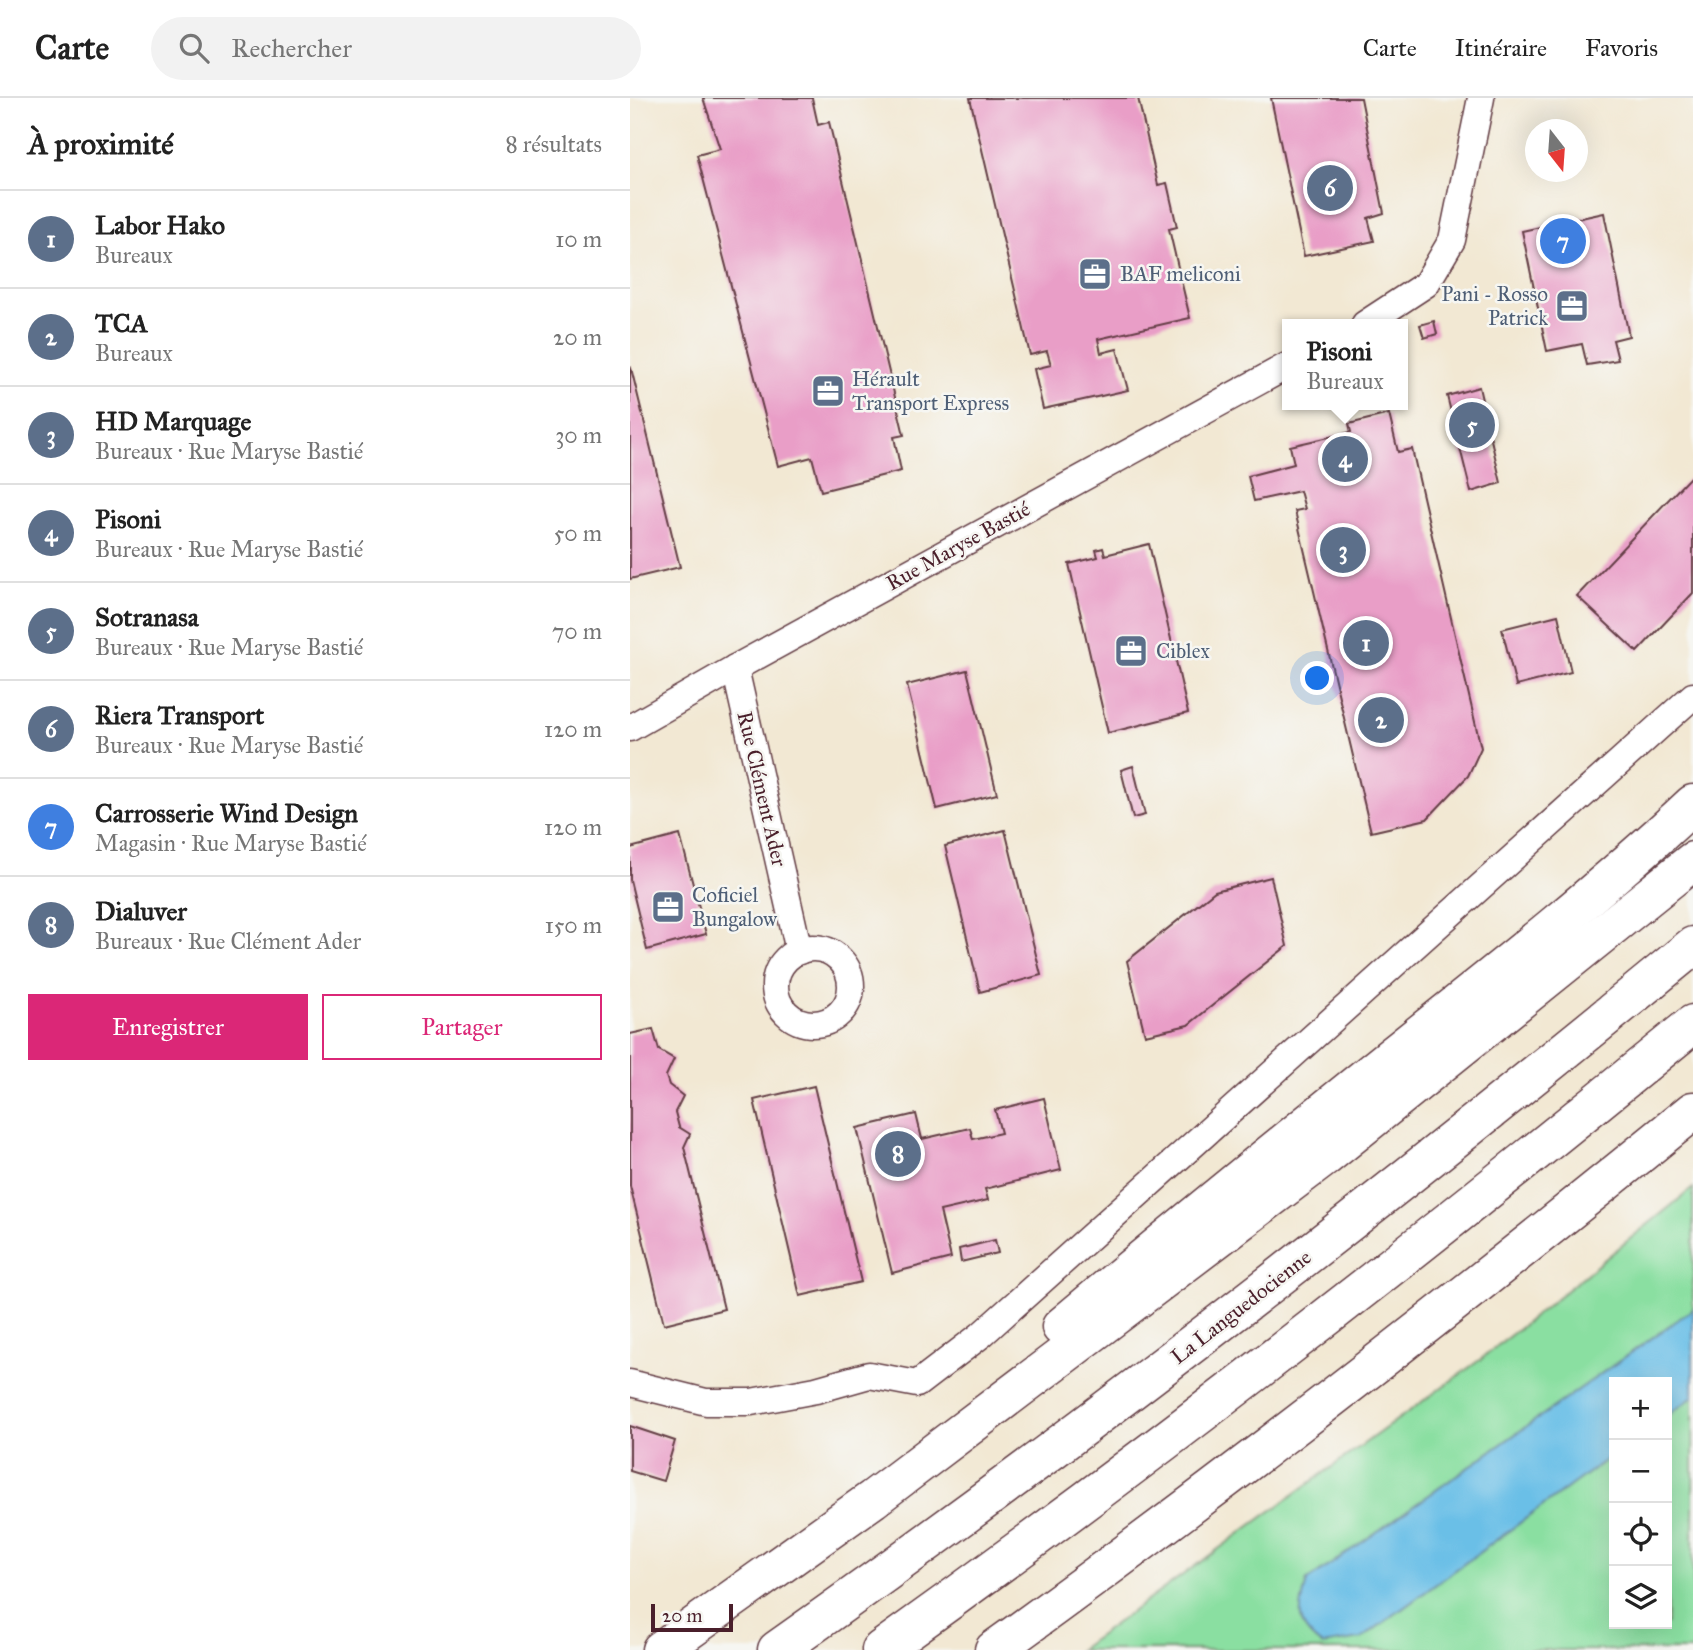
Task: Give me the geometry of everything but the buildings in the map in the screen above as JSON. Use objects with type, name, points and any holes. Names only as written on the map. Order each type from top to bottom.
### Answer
[{"type":"highway","points":[[759,1580],[1194,1215],[1549,931],[1693,804]]},
{"type":"highway","points":[[661,1650],[873,1499],[1325,1157],[1693,861]]},
{"type":"highway","name":"La Languedocienne","points":[[777,1650],[882,1576],[1153,1375],[1380,1199],[1693,946]]},
{"type":"highway","points":[[881,1650],[1327,1317],[1534,1154],[1693,1024]]},
{"type":"highway","points":[[994,1650],[1265,1450],[1531,1243],[1693,1111]]},
{"type":"highway","points":[[1531,1243],[1693,1131]]},
{"type":"street","points":[[1373,319],[1426,284],[1452,240],[1481,98]]},
{"type":"street","name":"Rue Maryse Bastié","points":[[630,728],[1282,369]]},
{"type":"street","name":"Rue Clément Ader","points":[[735,668],[799,951]]},
{"type":"street","points":[[630,1383],[706,1402],[751,1402],[816,1390],[869,1375],[917,1384],[981,1335],[1693,696]]},
{"type":"green space","points":[[1693,1188],[1693,1650],[1079,1650],[1481,1359]]},
{"type":"water","points":[[1693,1309],[1693,1397],[1672,1412],[1672,1377],[1609,1377],[1609,1458],[1361,1639],[1322,1645],[1313,1638],[1301,1617],[1307,1581]]},
{"type":"place","name":"Riera Transport","points":[[1330,188]]},
{"type":"place","name":"Carrosserie Wind Design","points":[[1563,241]]},
{"type":"place","name":"BAF meliconi","points":[[1095,274]]},
{"type":"place","name":"Pani - Rosso Patrick","points":[[1572,306]]},
{"type":"place","name":"Hérault Transport Express","points":[[828,391]]},
{"type":"place","name":"Sotranasa","points":[[1472,425]]},
{"type":"place","name":"Pisoni","points":[[1345,459]]},
{"type":"place","name":"HD Marquage","points":[[1343,550]]},
{"type":"place","name":"Labor Hako","points":[[1366,643]]},
{"type":"place","name":"Ciblex","points":[[1131,651]]},
{"type":"place","name":"TCA","points":[[1381,720]]},
{"type":"place","name":"Coficiel Bungalow","points":[[668,907]]},
{"type":"place","name":"Dialuver","points":[[898,1154]]}]
